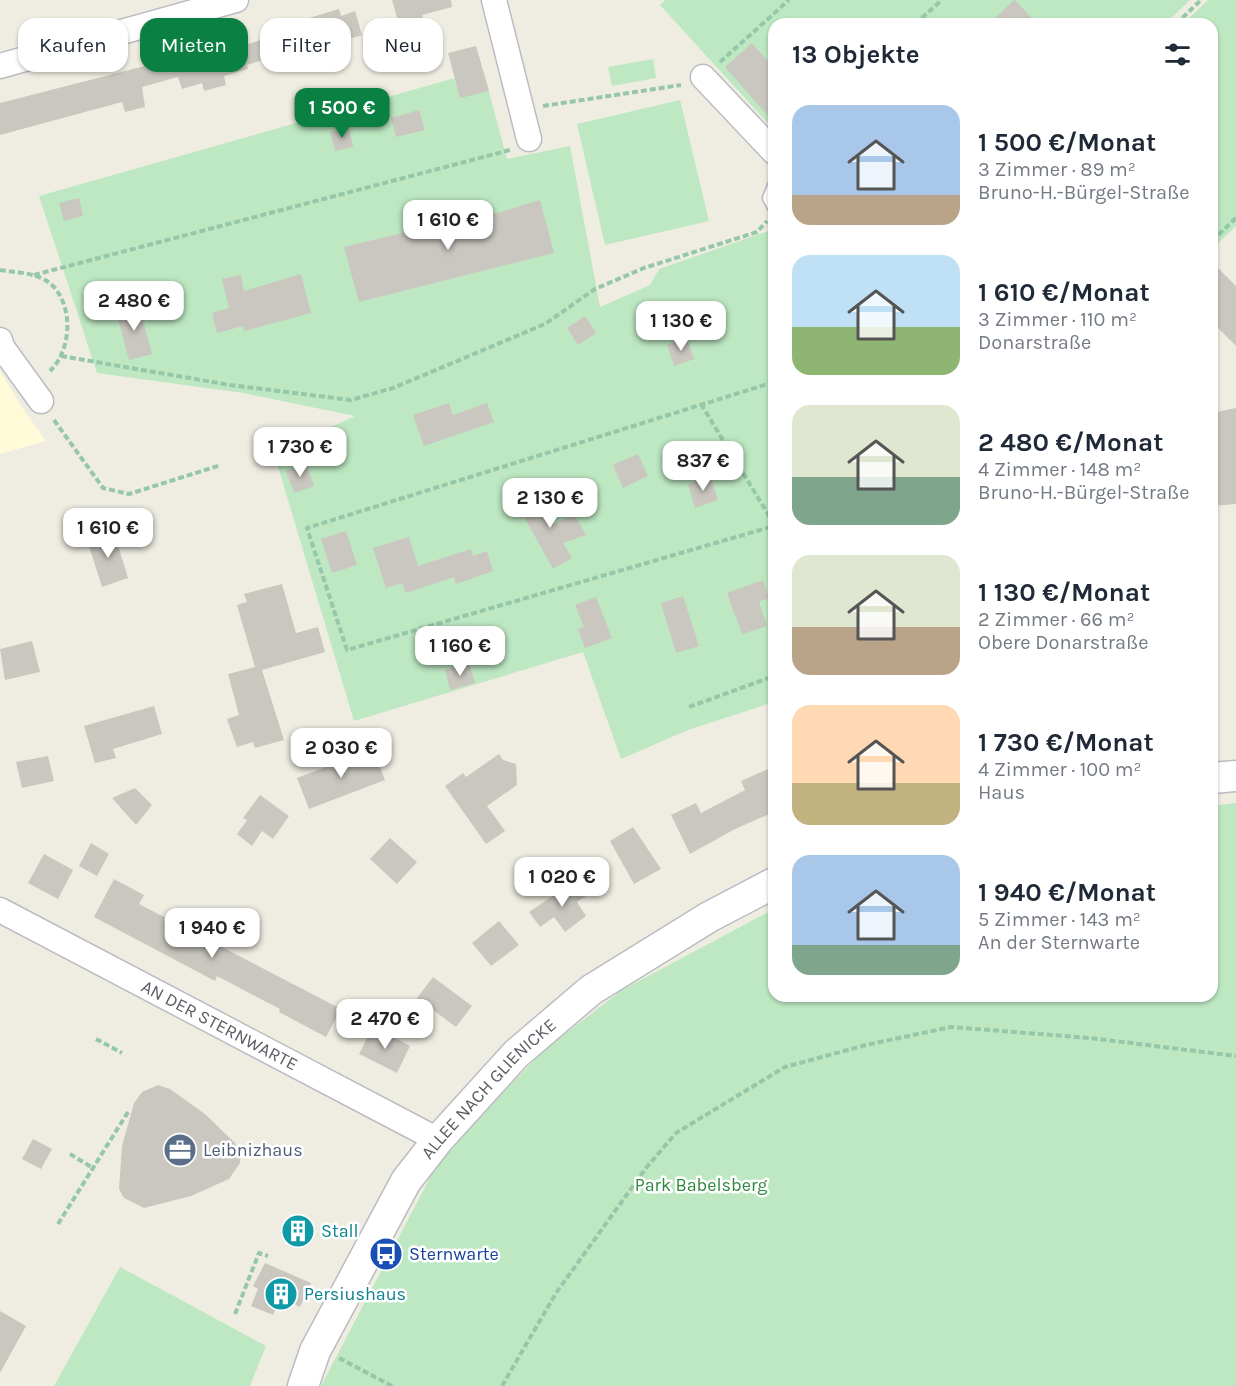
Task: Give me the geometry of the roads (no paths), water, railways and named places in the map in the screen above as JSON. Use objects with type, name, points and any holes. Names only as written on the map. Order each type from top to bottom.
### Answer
[{"type":"street","points":[[0,66],[68,49],[236,0]]},
{"type":"street","points":[[494,0],[529,139]]},
{"type":"street","points":[[703,77],[768,146]]},
{"type":"street","points":[[0,340],[2,347],[35,393]]},
{"type":"street","points":[[1218,778],[1236,776]]},
{"type":"street","name":"ALLEE NACH GLIENICKE","points":[[303,1386],[315,1351],[406,1181],[438,1140],[516,1054],[577,1000],[658,947],[768,886]]},
{"type":"street","name":"AN DER STERNWARTE","points":[[0,910],[438,1140]]},
{"type":"place","name":"Leibnizhaus","points":[[180,1150]]},
{"type":"place","name":"Stall","points":[[298,1231]]},
{"type":"place","name":"Sternwarte","points":[[386,1254]]},
{"type":"place","name":"Persiushaus","points":[[281,1294]]},
{"type":"park label","name":"Park Babelsberg","points":[[701,1185]]}]
